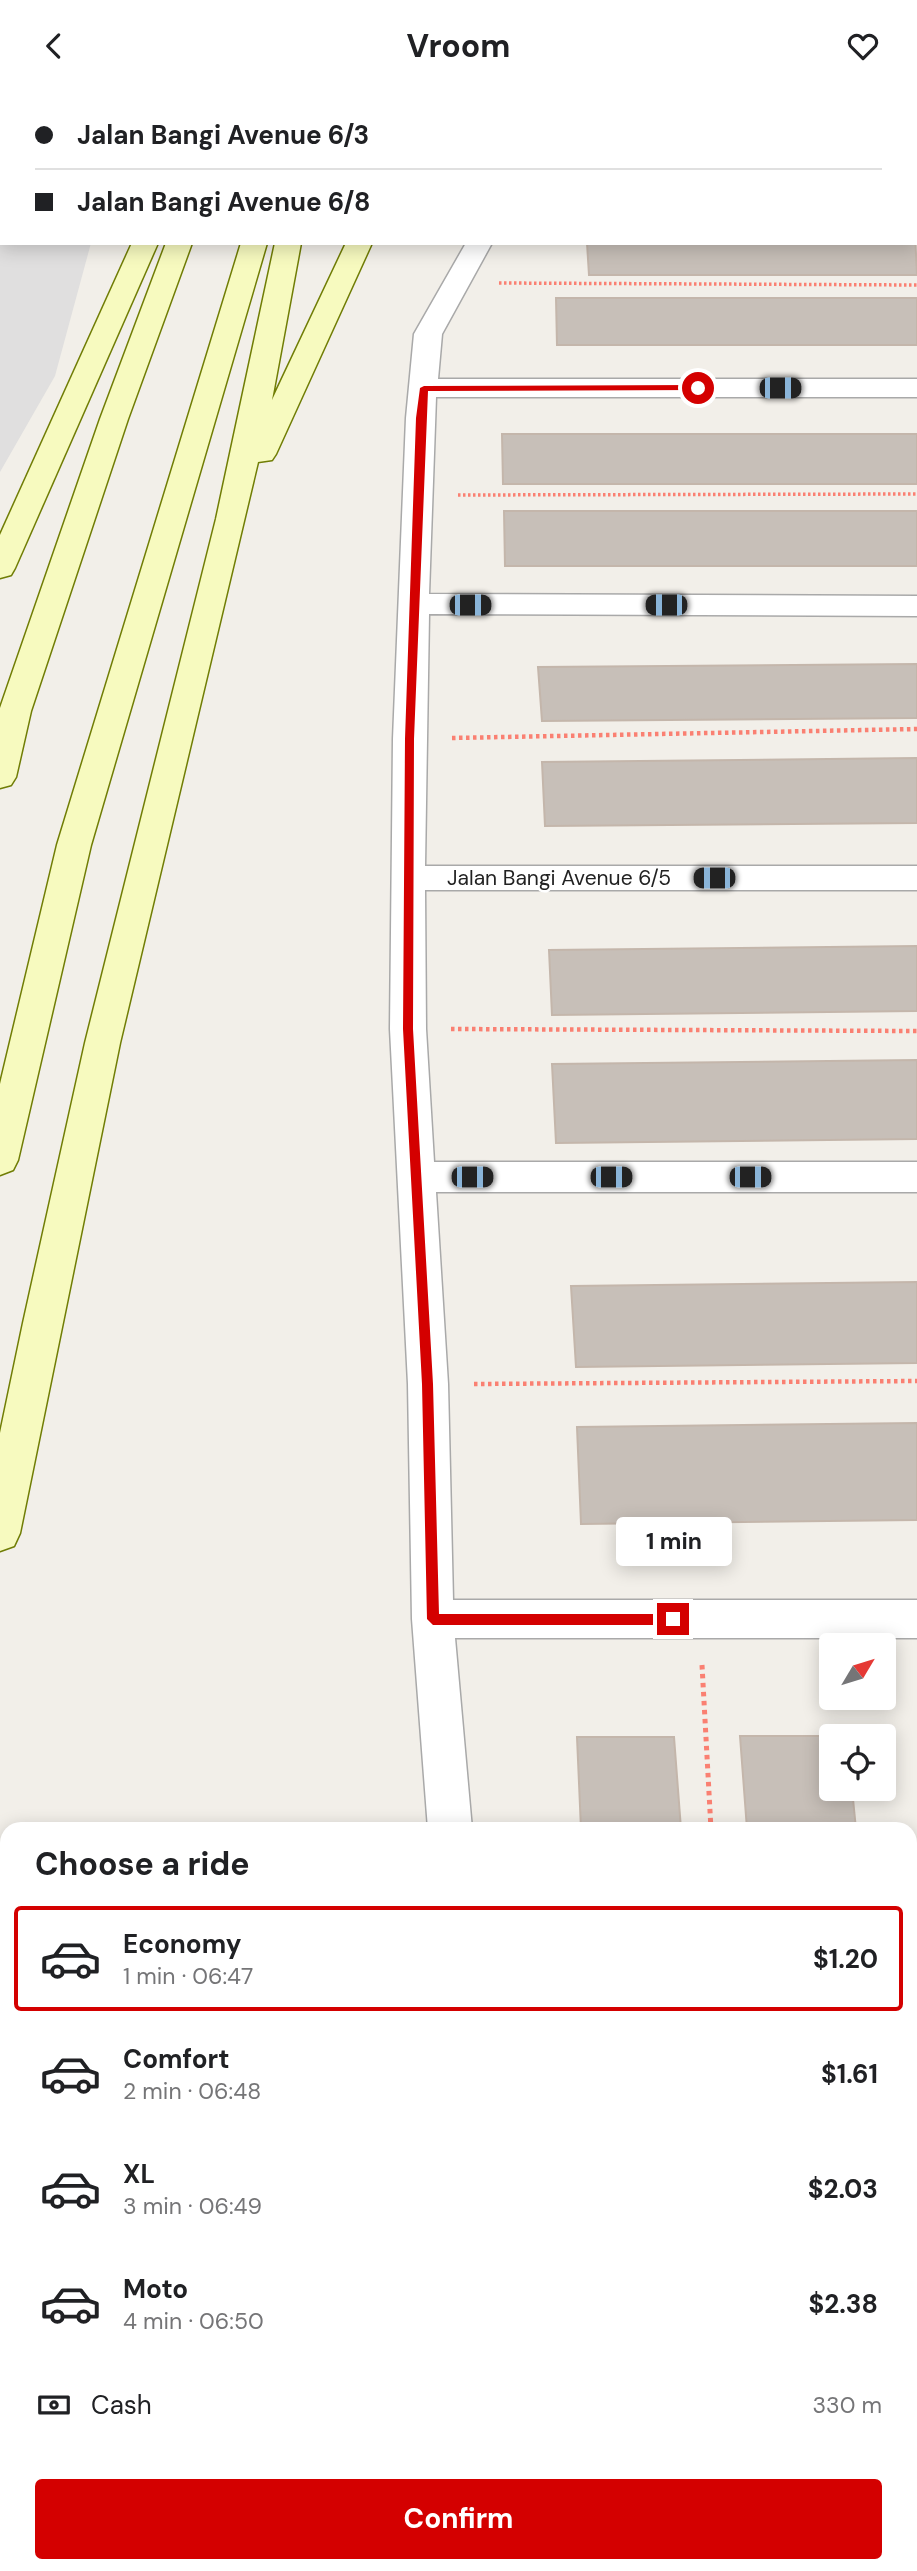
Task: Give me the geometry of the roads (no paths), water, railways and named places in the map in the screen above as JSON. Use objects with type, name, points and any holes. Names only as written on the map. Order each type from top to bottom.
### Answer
[{"type":"main road","points":[[0,568],[144,245]]},
{"type":"main road","points":[[0,777],[15,711],[114,419],[178,245]]},
{"type":"main road","points":[[0,1160],[74,845],[253,245]]},
{"type":"main road","points":[[0,1533],[66,1200],[124,952],[225,552],[288,245]]},
{"type":"main road","points":[[225,552],[272,426],[358,245]]},
{"type":"street","points":[[449,1822],[433,1619],[428,1384],[408,1029],[409,739],[418,495],[428,334],[478,245]]},
{"type":"street","points":[[424,388],[917,388]]},
{"type":"street","points":[[414,604],[917,606]]},
{"type":"street","name":"Jalan Bangi Avenue 6/5","points":[[410,878],[917,878]]},
{"type":"street","points":[[416,1177],[917,1177]]},
{"type":"street","points":[[433,1619],[917,1619]]}]
